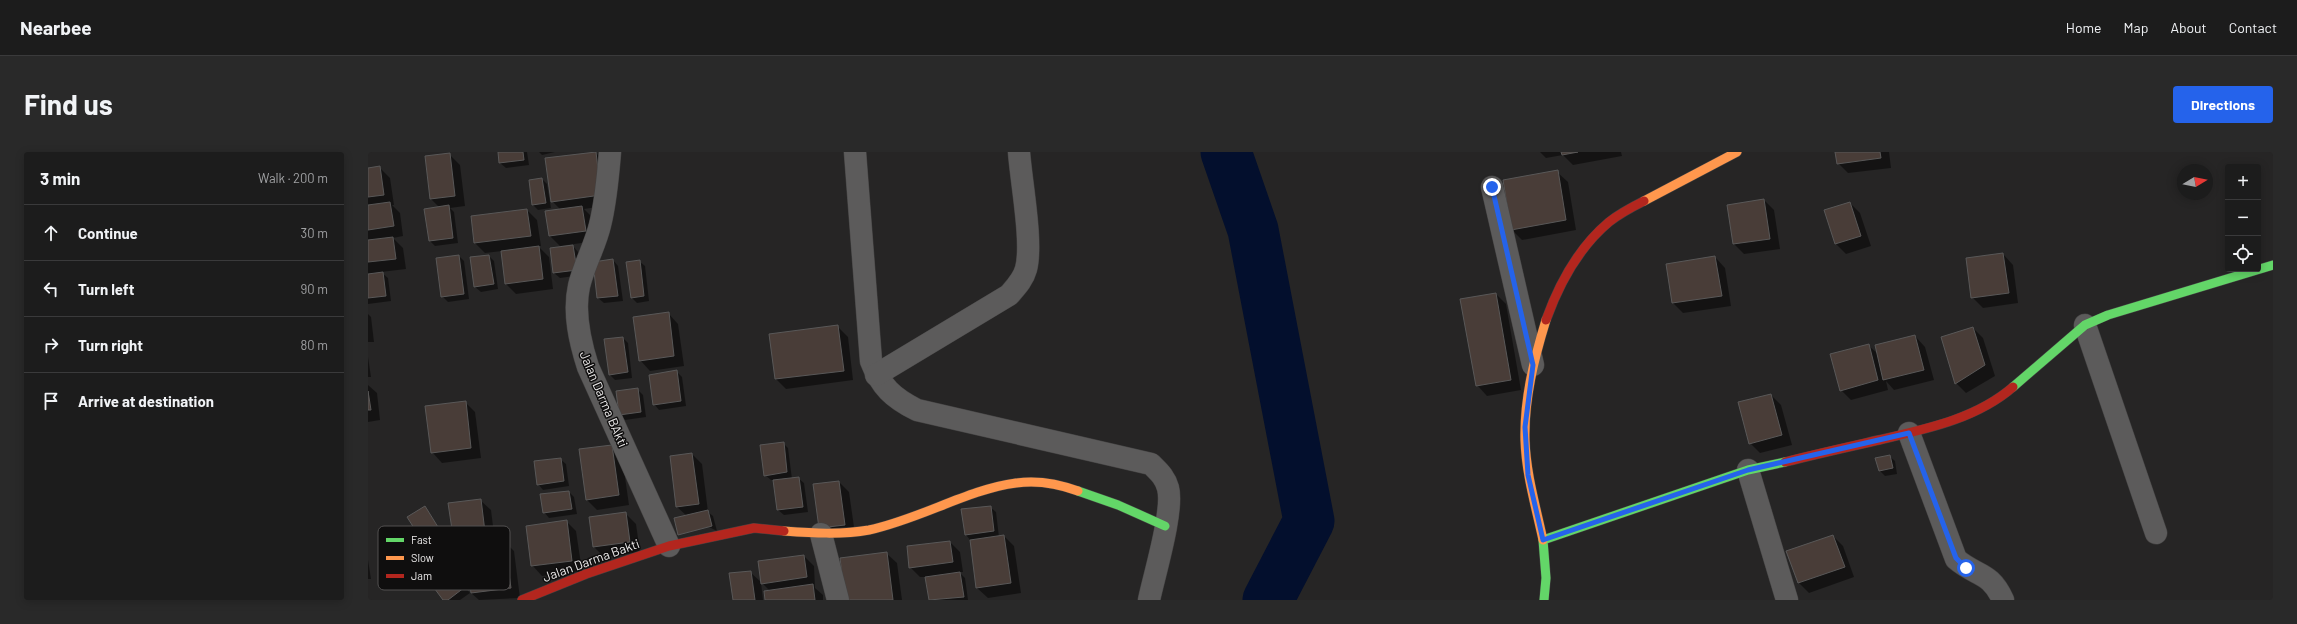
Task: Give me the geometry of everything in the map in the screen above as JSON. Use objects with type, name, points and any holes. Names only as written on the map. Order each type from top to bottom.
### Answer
[{"type":"street","name":"Jalan Darma BAkti","points":[[610,152],[608,188],[600,226],[579,287],[577,316],[581,347],[588,367],[669,546]]},
{"type":"street","points":[[855,152],[871,361],[876,375],[898,400],[917,410],[1151,464],[1163,474],[1169,489],[1169,507],[1149,600]]},
{"type":"street","points":[[876,375],[1009,295],[1020,282],[1026,269],[1028,251],[1019,152]]},
{"type":"street","points":[[1544,600],[1546,578],[1543,540],[1528,475],[1525,427],[1533,365],[1552,304],[1573,263],[1605,225],[1643,200],[1714,166],[1737,152]]},
{"type":"street","points":[[1492,187],[1533,365]]},
{"type":"street","points":[[1543,540],[1748,470],[1909,433],[1943,424],[1975,412],[2003,396],[2084,325],[2108,315],[2273,265]]},
{"type":"street","points":[[2084,325],[2156,533]]},
{"type":"street","points":[[1909,433],[1956,558],[1966,568],[1986,576],[1996,586],[2003,600]]},
{"type":"street","points":[[1748,470],[1787,600]]},
{"type":"street","name":"Jalan Darma Bakti","points":[[522,600],[573,579],[669,546],[754,528],[821,534],[868,530],[915,517],[978,493],[1016,483],[1058,484],[1118,505],[1165,526]]},
{"type":"street","points":[[821,534],[838,600]]},
{"type":"building","points":[[498,152],[523,152],[524,160],[499,163]]},
{"type":"building","points":[[596,152],[601,195],[551,202],[545,158]]},
{"type":"building","points":[[1561,152],[1578,152],[1562,155]]},
{"type":"building","points":[[1835,152],[1880,152],[1881,158],[1837,164]]},
{"type":"building","points":[[450,153],[455,196],[430,199],[425,156]]},
{"type":"building","points":[[380,166],[384,195],[368,197],[368,168]]},
{"type":"building","points":[[1558,170],[1566,220],[1511,230],[1503,180]]},
{"type":"building","points":[[542,178],[546,203],[532,205],[529,180]]},
{"type":"building","points":[[1764,199],[1770,239],[1733,244],[1727,205]]},
{"type":"building","points":[[390,202],[394,226],[368,230],[368,205]]},
{"type":"building","points":[[1850,202],[1861,236],[1835,244],[1824,210]]},
{"type":"building","points":[[449,205],[453,238],[429,241],[424,209]]},
{"type":"building","points":[[582,206],[586,231],[549,236],[545,211]]},
{"type":"building","points":[[527,209],[531,236],[474,243],[471,216]]},
{"type":"building","points":[[393,237],[396,259],[368,262],[368,240]]},
{"type":"building","points":[[573,245],[577,270],[553,273],[550,248]]},
{"type":"building","points":[[539,246],[543,279],[505,284],[501,251]]},
{"type":"building","points":[[2003,253],[2009,293],[1971,298],[1966,258]]},
{"type":"building","points":[[459,255],[464,294],[441,297],[436,258]]},
{"type":"building","points":[[489,255],[494,284],[474,287],[470,257]]},
{"type":"building","points":[[1715,256],[1722,296],[1672,303],[1666,264]]},
{"type":"building","points":[[613,259],[618,296],[597,298],[593,262]]},
{"type":"building","points":[[640,260],[644,296],[631,298],[626,262]]},
{"type":"building","points":[[383,272],[386,296],[368,298],[368,274]]},
{"type":"building","points":[[1496,293],[1511,380],[1476,386],[1460,299]]},
{"type":"building","points":[[669,312],[674,356],[639,361],[633,317]]},
{"type":"building","points":[[838,325],[844,371],[775,379],[769,334]]},
{"type":"building","points":[[1973,327],[1985,365],[1955,384],[1941,337]]},
{"type":"building","points":[[1915,335],[1924,370],[1883,380],[1875,345]]},
{"type":"building","points":[[623,337],[628,372],[609,375],[604,339]]},
{"type":"building","points":[[1869,344],[1878,380],[1840,391],[1830,354]]},
{"type":"building","points":[[677,370],[681,401],[653,405],[649,375]]},
{"type":"building","points":[[638,388],[641,412],[619,415],[616,391]]},
{"type":"building","points":[[368,391],[371,410],[368,410]]},
{"type":"building","points":[[1771,394],[1782,435],[1749,444],[1738,402]]},
{"type":"building","points":[[466,401],[471,448],[431,453],[425,406]]},
{"type":"building","points":[[784,442],[787,472],[764,476],[760,445]]},
{"type":"building","points":[[612,445],[619,495],[586,500],[579,449]]},
{"type":"building","points":[[692,453],[699,504],[676,507],[670,456]]},
{"type":"building","points":[[1890,455],[1893,468],[1879,471],[1875,458]]},
{"type":"building","points":[[561,458],[564,481],[537,485],[534,461]]},
{"type":"building","points":[[799,477],[803,507],[777,510],[773,480]]},
{"type":"building","points":[[839,481],[845,525],[819,528],[813,484]]},
{"type":"building","points":[[569,491],[572,509],[543,513],[540,494]]},
{"type":"building","points":[[481,499],[484,526],[451,526],[448,503]]},
{"type":"building","points":[[425,506],[437,526],[413,526],[407,517]]},
{"type":"building","points":[[991,506],[994,531],[965,535],[961,509]]},
{"type":"building","points":[[708,510],[712,526],[678,535],[674,518]]},
{"type":"building","points":[[626,512],[630,542],[593,547],[589,517]]},
{"type":"building","points":[[567,520],[572,561],[531,566],[526,526]]},
{"type":"building","points":[[1004,535],[1011,583],[976,588],[970,540]]},
{"type":"building","points":[[1833,535],[1845,567],[1798,583],[1786,551]]},
{"type":"building","points":[[950,541],[953,562],[909,568],[907,546]]},
{"type":"building","points":[[887,552],[893,600],[845,600],[840,558]]},
{"type":"building","points":[[804,555],[807,577],[761,584],[758,561]]},
{"type":"building","points":[[751,571],[755,600],[733,600],[729,573]]},
{"type":"building","points":[[960,572],[964,597],[929,600],[925,577]]},
{"type":"building","points":[[813,584],[815,600],[765,600],[764,591]]},
{"type":"building","points":[[436,590],[461,590],[448,600],[443,600]]},
{"type":"building","points":[[471,590],[495,590],[471,593]]},
{"type":"waterway","points":[[1226,152],[1253,230],[1309,521],[1268,600]]},
{"type":"traffic: fast","points":[[2013,387],[2085,325],[2108,315],[2273,265]]},
{"type":"traffic: fast","points":[[1544,600],[1546,578],[1543,540],[1748,470],[1785,462]]},
{"type":"traffic: fast","points":[[1078,491],[1118,505],[1165,526]]},
{"type":"traffic: slow","points":[[1644,201],[1737,152]]},
{"type":"traffic: slow","points":[[1543,540],[1527,465],[1525,425],[1528,394],[1546,320]]},
{"type":"traffic: slow","points":[[784,531],[837,533],[869,530],[906,519],[980,491],[1016,483],[1048,483],[1078,491]]},
{"type":"traffic: jam","points":[[1546,320],[1557,293],[1571,267],[1588,243],[1609,222],[1644,201]]},
{"type":"traffic: jam","points":[[1785,462],[1932,427],[1967,415],[1999,398],[2013,387]]},
{"type":"traffic: jam","points":[[522,600],[586,574],[669,546],[754,528],[784,531]]},
{"type":"route","points":[[1492,187],[1533,365],[1525,427],[1528,475],[1543,540],[1748,470],[1909,433],[1937,512],[1956,558],[1966,568]]}]
